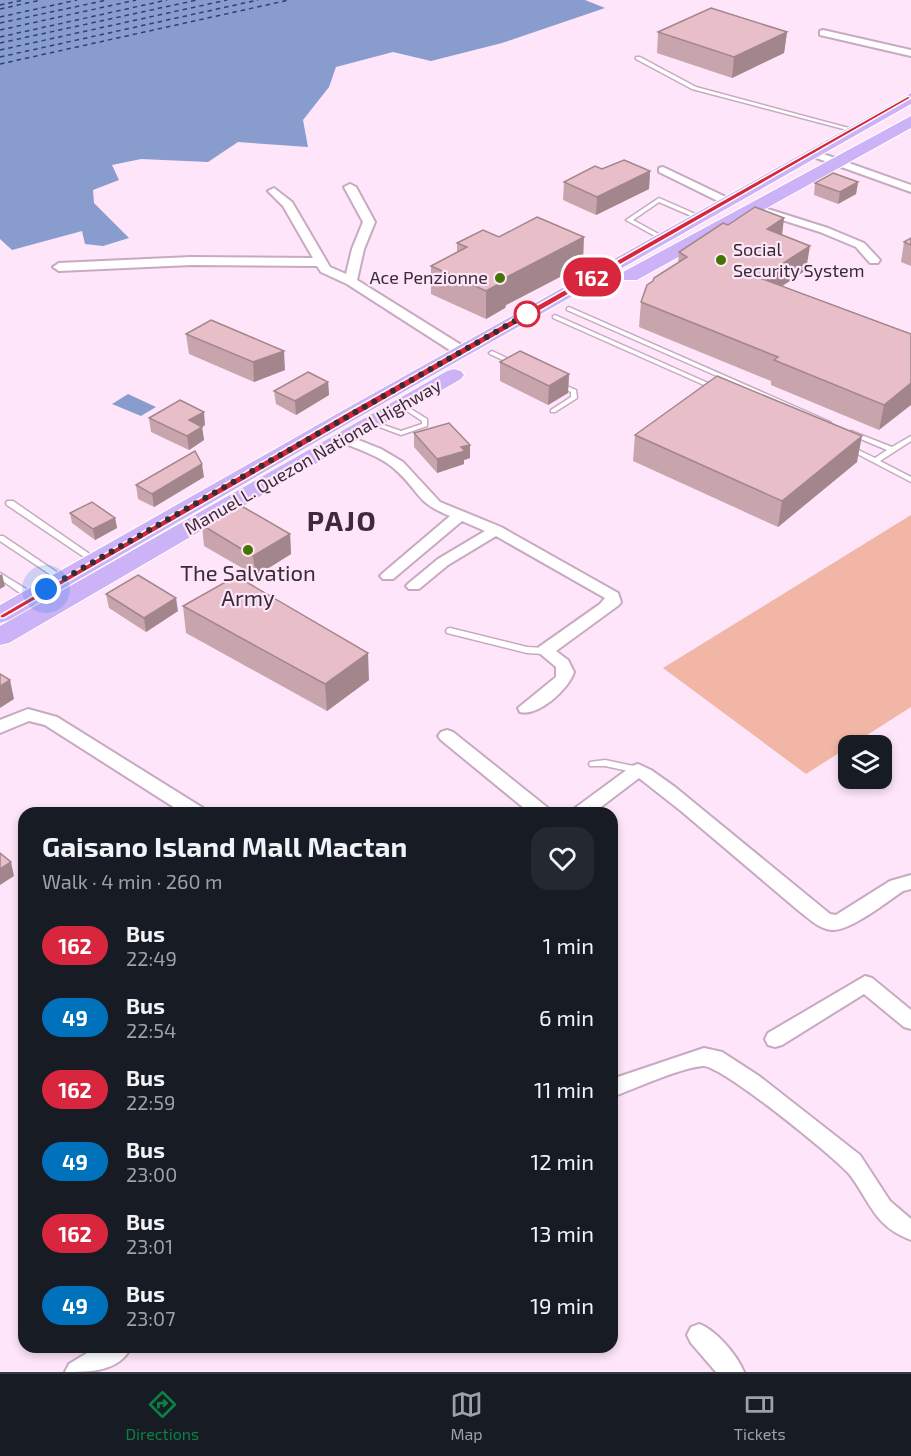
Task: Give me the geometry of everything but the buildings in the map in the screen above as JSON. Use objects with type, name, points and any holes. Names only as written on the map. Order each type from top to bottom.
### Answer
[{"type":"main road","name":"Manuel L. Quezon National Highway","points":[[0,615],[461,351],[911,98]]},
{"type":"main road","name":"Manuel L. Quezon National Highway","points":[[0,637],[562,313],[911,121]]},
{"type":"main road","points":[[349,415],[372,423]]},
{"type":"main road","points":[[0,604],[116,538],[134,538]]},
{"type":"street","points":[[823,33],[911,53]]},
{"type":"street","points":[[818,150],[911,178]]},
{"type":"street","points":[[845,159],[911,189]]},
{"type":"street","points":[[663,171],[726,201]]},
{"type":"street","points":[[350,187],[369,222],[358,249],[351,281]]},
{"type":"street","points":[[274,191],[288,204],[325,269],[351,281],[461,351]]},
{"type":"street","points":[[755,208],[824,230],[860,245],[874,260]]},
{"type":"street","points":[[59,267],[191,261],[320,262]]},
{"type":"street","points":[[346,439],[389,459],[406,473],[426,499],[496,530],[613,596],[613,602],[606,609],[545,651],[564,665],[567,674],[564,682],[526,708]]},
{"type":"street","points":[[388,576],[461,515]]},
{"type":"street","points":[[414,586],[444,562],[496,530]]},
{"type":"street","points":[[0,727],[28,715],[51,721],[187,807]]},
{"type":"street","points":[[447,736],[535,807]]},
{"type":"street","points":[[589,807],[638,770],[653,778],[712,825],[776,882],[823,919],[832,923],[840,922],[897,886],[911,882]]},
{"type":"street","points":[[775,1039],[865,984],[911,1021]]},
{"type":"street","points":[[618,1081],[690,1060],[704,1057],[715,1058],[752,1082],[852,1162],[859,1169],[881,1209],[891,1219],[911,1230]]},
{"type":"street","points":[[699,1335],[732,1372]]},
{"type":"street","points":[[77,1372],[109,1353]]},
{"type":"lane","points":[[638,58],[694,88],[853,130]]},
{"type":"lane","points":[[662,238],[629,220],[659,200],[698,217]]},
{"type":"lane","points":[[562,313],[646,343],[831,424]]},
{"type":"lane","points":[[562,313],[633,351],[719,389]]},
{"type":"lane","points":[[633,351],[646,343]]},
{"type":"lane","points":[[492,353],[523,367]]},
{"type":"lane","points":[[553,411],[574,398],[574,392],[554,382]]},
{"type":"lane","points":[[372,423],[401,433],[425,425],[425,420],[403,406]]},
{"type":"lane","points":[[842,429],[892,450]]},
{"type":"lane","points":[[877,460],[911,438]]},
{"type":"lane","points":[[841,444],[877,460],[911,480]]},
{"type":"lane","points":[[10,503],[87,555]]},
{"type":"lane","points":[[0,538],[54,573]]},
{"type":"lane","points":[[0,575],[23,591]]},
{"type":"lane","points":[[450,631],[527,650],[545,651]]},
{"type":"lane","points":[[592,764],[605,763],[638,770]]},
{"type":"shaded area","points":[[911,515],[911,707],[867,735],[838,735],[838,754],[806,774],[663,668]]},
{"type":"water","points":[[0,0],[585,0],[605,8],[502,43],[431,61],[393,52],[336,67],[329,87],[303,120],[308,147],[238,142],[208,162],[141,159],[112,165],[119,180],[93,190],[94,203],[129,238],[103,246],[85,244],[82,231],[12,250],[0,239]]},
{"type":"water","points":[[128,394],[156,407],[141,416],[112,404]]},
{"type":"ferry route","points":[[0,5],[24,0]]},
{"type":"ferry route","points":[[0,9],[41,0]]},
{"type":"ferry route","points":[[0,17],[77,0]]},
{"type":"ferry route","points":[[0,23],[107,0]]},
{"type":"ferry route","points":[[0,30],[136,0]]},
{"type":"ferry route","points":[[0,37],[167,0]]},
{"type":"ferry route","points":[[0,43],[197,0]]},
{"type":"ferry route","points":[[0,50],[227,0]]},
{"type":"ferry route","points":[[0,57],[258,0]]},
{"type":"ferry route","points":[[0,64],[289,0]]},
{"type":"bus line","name":"162","points":[[0,615],[911,98]]},
{"type":"place","name":"Social Security System","points":[[721,260]]},
{"type":"place","name":"Ace Penzionne","points":[[500,278]]},
{"type":"place","name":"The Salvation Army","points":[[248,550]]},
{"type":"district","name":"PAJO","points":[[342,521]]},
{"type":"route","points":[[46,589],[527,314]]}]
